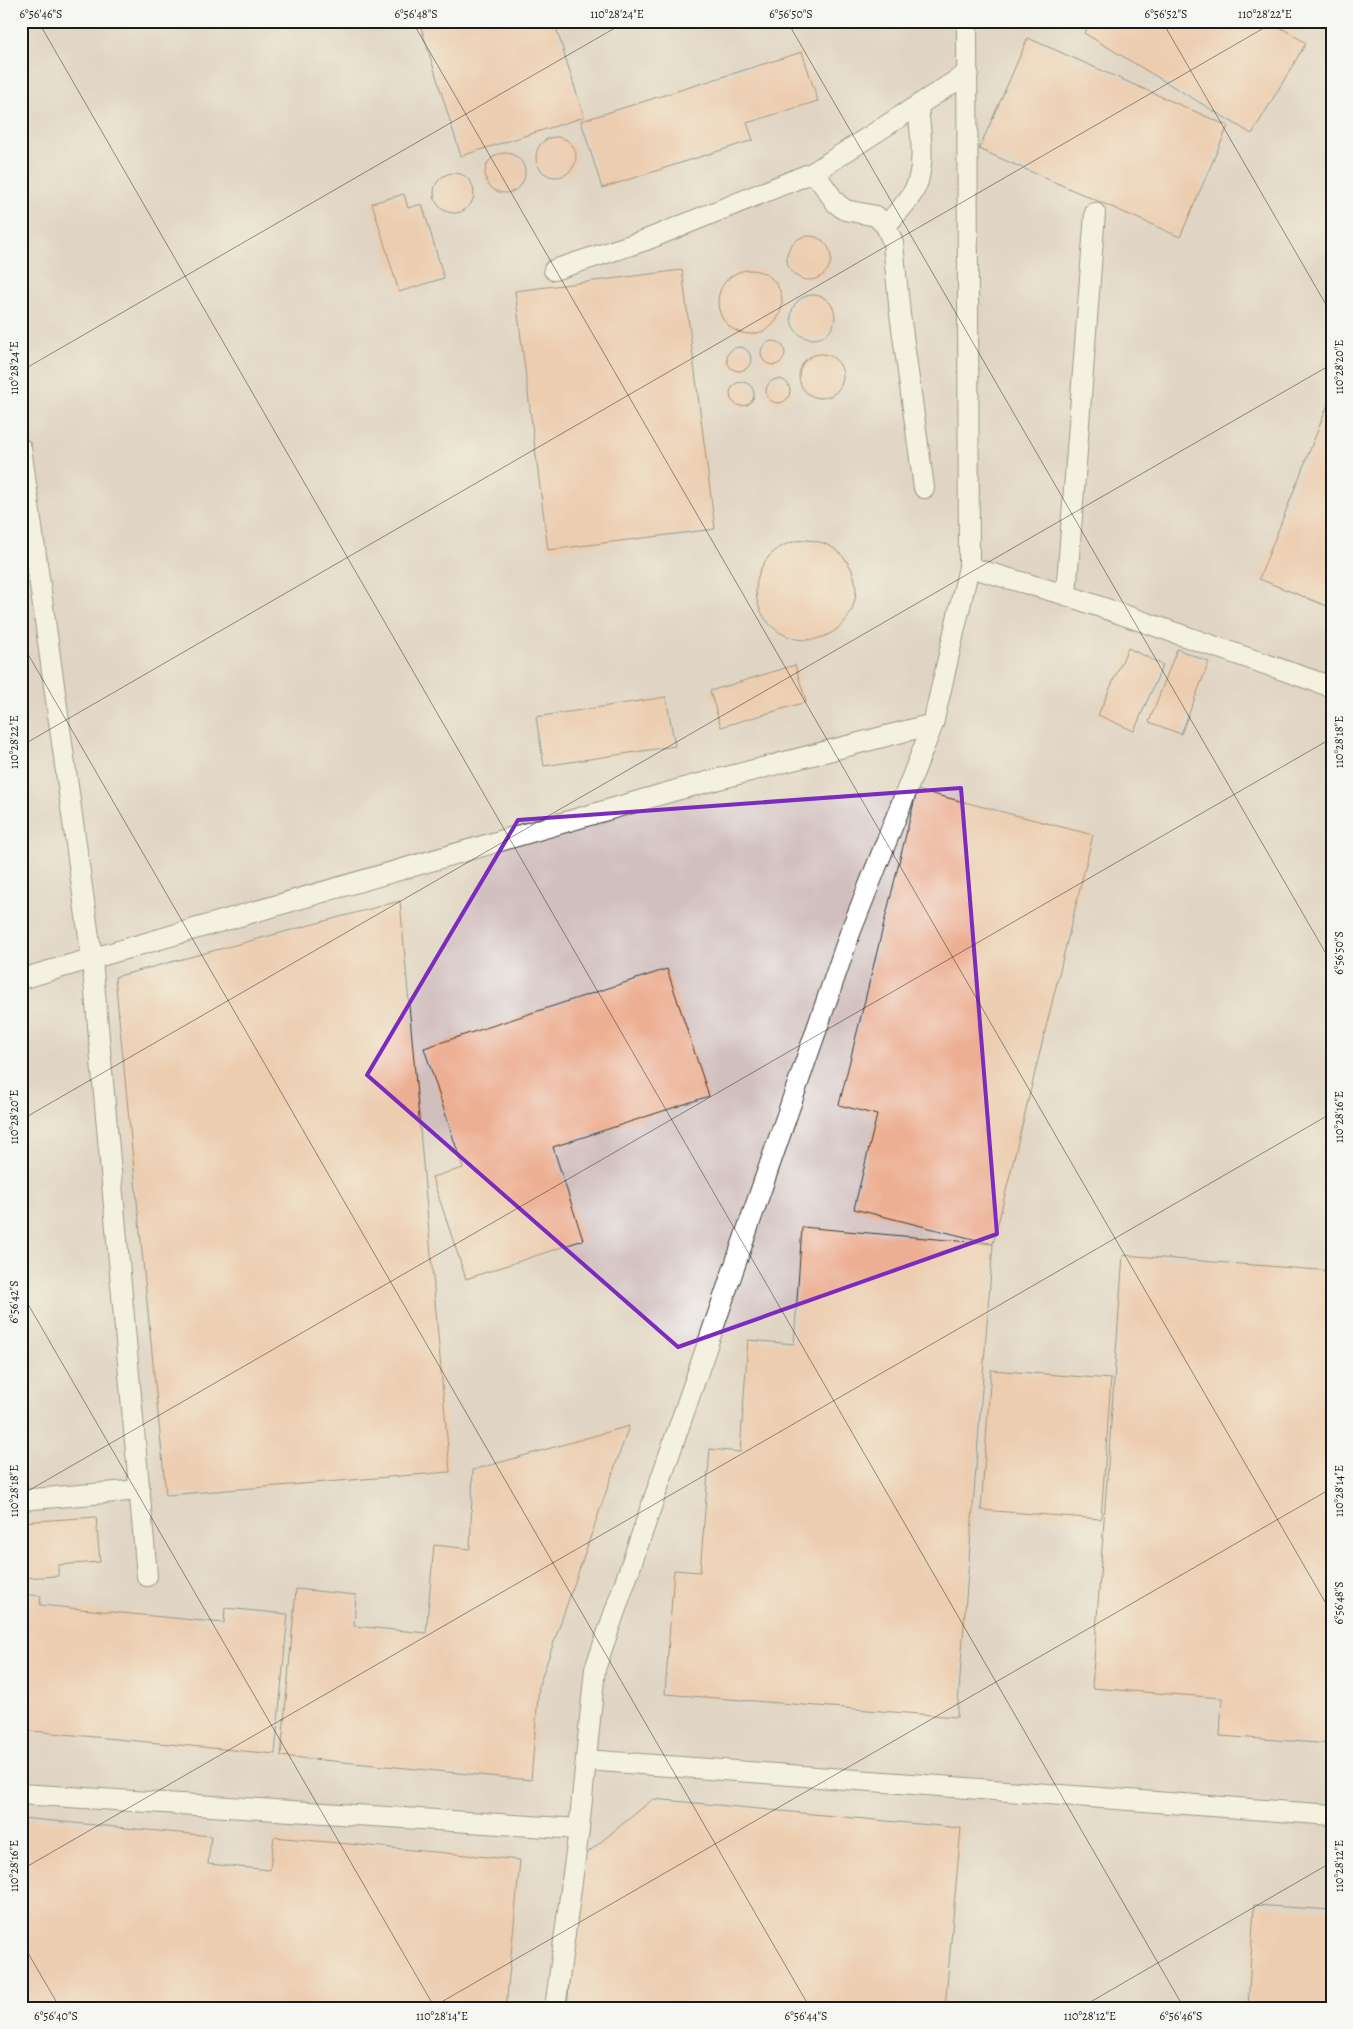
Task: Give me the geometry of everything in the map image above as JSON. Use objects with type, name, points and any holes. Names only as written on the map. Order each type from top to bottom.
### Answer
[{"type":"lane","points":[[555,2008],[578,1829],[595,1669],[850,933],[933,724],[969,567],[968,73],[966,21]]},
{"type":"lane","points":[[554,270],[646,240],[814,172],[968,73]]},
{"type":"lane","points":[[886,226],[910,196],[918,182],[922,157],[918,106]]},
{"type":"lane","points":[[814,172],[836,203],[845,210],[876,216],[886,226],[893,243],[900,314],[924,488]]},
{"type":"lane","points":[[1066,594],[1095,213]]},
{"type":"lane","points":[[21,448],[92,959],[148,1576]]},
{"type":"lane","points":[[969,567],[1066,594],[1332,687]]},
{"type":"lane","points":[[21,980],[680,789],[933,724]]},
{"type":"lane","points":[[21,1500],[140,1490]]},
{"type":"lane","points":[[586,1760],[1332,1815]]},
{"type":"lane","points":[[21,1794],[578,1829]]},
{"type":"highlighted area","points":[[961,788],[997,1234],[678,1347],[367,1075],[518,820]]},
{"type":"shaded area","points":[[21,21],[1332,21],[1332,2008],[21,2008]]},
{"type":"building","points":[[419,21],[554,21],[584,117],[461,156]]},
{"type":"building","points":[[1092,21],[1270,21],[1306,43],[1252,134],[1084,33]]},
{"type":"building","points":[[1028,38],[1228,126],[1180,237],[979,149]]},
{"type":"building","points":[[802,52],[818,101],[747,123],[753,140],[602,188],[581,121]]},
{"type":"building","points":[[560,137],[567,140],[573,146],[576,157],[575,165],[567,174],[560,177],[552,177],[545,174],[537,165],[536,153],[539,146],[548,138]]},
{"type":"building","points":[[509,153],[516,156],[522,162],[525,173],[524,181],[516,190],[509,193],[501,193],[494,190],[486,181],[485,169],[488,162],[497,154]]},
{"type":"building","points":[[458,173],[465,176],[471,182],[474,193],[473,201],[465,210],[458,213],[450,213],[443,210],[435,201],[434,189],[437,182],[446,174]]},
{"type":"building","points":[[404,194],[408,208],[422,204],[444,278],[399,292],[372,203]]},
{"type":"building","points":[[805,236],[813,236],[825,242],[831,258],[825,274],[813,280],[805,280],[793,274],[787,262],[787,254],[793,242]]},
{"type":"building","points":[[682,270],[715,529],[548,550],[515,291]]},
{"type":"building","points":[[750,270],[768,276],[776,284],[782,302],[776,320],[768,328],[750,334],[732,328],[724,320],[718,302],[724,284],[732,276]]},
{"type":"building","points":[[809,295],[817,295],[829,301],[835,317],[829,333],[817,339],[809,339],[797,333],[791,321],[791,313],[797,301]]},
{"type":"building","points":[[773,341],[782,344],[785,353],[782,362],[773,365],[764,362],[761,353],[764,344]]},
{"type":"building","points":[[739,347],[748,350],[751,359],[748,368],[739,371],[730,368],[727,359],[730,350]]},
{"type":"building","points":[[817,354],[825,354],[837,360],[843,376],[837,392],[825,398],[817,398],[805,392],[799,380],[799,372],[805,360]]},
{"type":"building","points":[[778,379],[787,382],[790,391],[787,400],[778,403],[769,400],[766,391],[769,382]]},
{"type":"building","points":[[742,382],[751,385],[754,394],[751,403],[742,406],[733,403],[730,394],[733,385]]},
{"type":"building","points":[[1332,394],[1332,608],[1259,579]]},
{"type":"building","points":[[806,540],[825,544],[841,555],[852,571],[856,590],[852,609],[841,625],[825,636],[806,640],[787,636],[771,625],[760,609],[756,590],[760,571],[771,555],[787,544]]},
{"type":"building","points":[[1128,648],[1163,665],[1134,731],[1098,715]]},
{"type":"building","points":[[1177,649],[1209,662],[1181,734],[1149,722]]},
{"type":"building","points":[[795,665],[806,702],[721,727],[710,691]]},
{"type":"building","points":[[666,697],[675,746],[544,766],[536,717]]},
{"type":"building","points":[[917,790],[1093,835],[993,1244],[854,1209],[877,1115],[839,1105]]},
{"type":"building","points":[[400,901],[450,1472],[166,1495],[115,977]]},
{"type":"building","points":[[667,969],[709,1096],[553,1147],[583,1240],[466,1279],[432,1177],[463,1168],[424,1048]]},
{"type":"building","points":[[802,1227],[993,1244],[957,1717],[665,1694],[674,1570],[700,1572],[710,1449],[740,1452],[748,1340],[794,1344]]},
{"type":"building","points":[[1123,1255],[1332,1271],[1332,1744],[1220,1736],[1222,1698],[1092,1688]]},
{"type":"building","points":[[991,1370],[1111,1379],[1101,1519],[981,1510]]},
{"type":"building","points":[[629,1426],[539,1685],[531,1780],[281,1756],[296,1589],[356,1595],[354,1626],[426,1633],[434,1545],[470,1549],[473,1470]]},
{"type":"building","points":[[96,1517],[100,1562],[58,1565],[58,1576],[21,1578],[21,1522]]},
{"type":"building","points":[[21,1594],[41,1596],[40,1605],[224,1623],[225,1608],[288,1614],[275,1754],[21,1730]]},
{"type":"building","points":[[653,1799],[961,1828],[945,2008],[567,2008],[580,1859]]},
{"type":"building","points":[[21,1818],[211,1836],[208,1864],[270,1870],[274,1837],[520,1860],[506,2008],[67,2008],[21,2004]]},
{"type":"building","points":[[1254,1905],[1332,1910],[1332,2008],[1248,2008]]},
{"type":"building","points":[[952,2004],[980,2006],[980,2008],[952,2008]]}]
